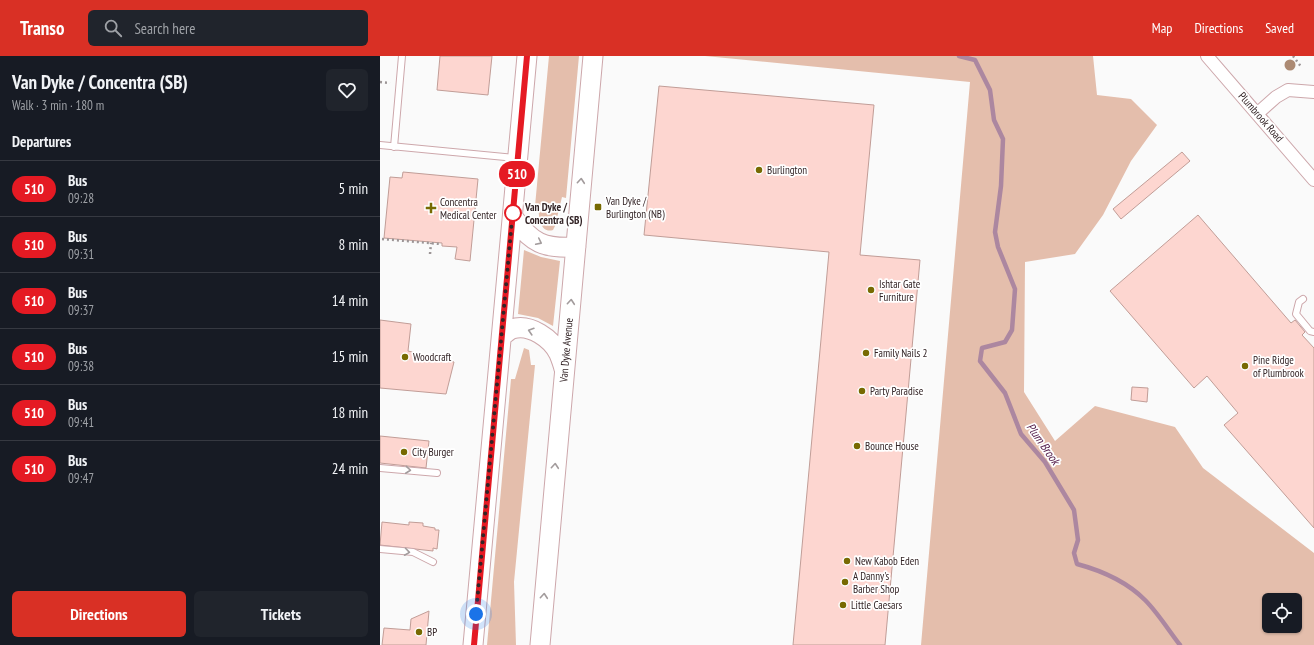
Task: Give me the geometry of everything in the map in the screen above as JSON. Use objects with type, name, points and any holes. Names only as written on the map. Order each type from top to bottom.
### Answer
[{"type":"main road","points":[[474,645],[527,56]]},
{"type":"main road","name":"Van Dyke Avenue","points":[[540,645],[593,56]]},
{"type":"main road","points":[[513,217],[522,231],[538,243],[555,247],[576,247]]},
{"type":"main road","points":[[502,336],[512,329],[521,328],[537,332],[545,337],[559,353],[564,369]]},
{"type":"street","name":"Plumbrook Road","points":[[1207,56],[1258,113],[1314,180]]},
{"type":"street","points":[[1258,113],[1276,97],[1288,90],[1314,92]]},
{"type":"lane","points":[[394,147],[402,56]]},
{"type":"lane","points":[[380,146],[518,159]]},
{"type":"lane","points":[[1303,299],[1299,302],[1296,314],[1310,331],[1314,332]]},
{"type":"lane","points":[[380,468],[437,473]]},
{"type":"lane","points":[[380,549],[413,552],[433,562]]},
{"type":"path","points":[[1293,56],[1302,68]]},
{"type":"path","points":[[380,82],[393,83]]},
{"type":"path","points":[[382,239],[441,244]]},
{"type":"path","points":[[430,254],[431,243]]},
{"type":"shaded area","points":[[549,56],[579,56],[566,198],[562,197],[553,230],[545,229],[543,227],[539,215],[539,207],[535,206]]},
{"type":"shaded area","points":[[705,56],[1093,56],[1097,95],[1131,99],[1157,125],[1131,161],[1103,215],[1075,254],[1025,262],[1024,392],[1055,441],[1095,406],[1175,427],[1203,468],[1314,553],[1314,645],[921,645],[970,82]]},
{"type":"shaded area","points":[[524,250],[541,257],[560,261],[553,326],[538,318],[518,314]]},
{"type":"shaded area","points":[[524,348],[529,350],[531,365],[535,365],[514,582],[516,645],[487,645],[511,379],[515,379]]},
{"type":"building","points":[[440,56],[492,56],[488,95],[437,90]]},
{"type":"building","points":[[659,86],[874,105],[860,255],[920,260],[885,645],[793,645],[829,252],[644,235]]},
{"type":"building","points":[[1182,152],[1190,161],[1121,219],[1113,209]]},
{"type":"building","name":"Concentra Medical Center","points":[[403,172],[478,179],[470,261],[455,259],[457,247],[442,246],[442,243],[384,238],[390,177],[402,178]]},
{"type":"building","name":"Pine Ridge of Plumbrook","points":[[1198,215],[1291,323],[1295,320],[1305,332],[1302,335],[1314,348],[1314,528],[1224,425],[1238,413],[1207,376],[1194,388],[1110,291]]},
{"type":"building","name":"Woodcraft","points":[[380,320],[411,324],[408,351],[454,362],[446,394],[380,388]]},
{"type":"building","points":[[1132,387],[1148,388],[1147,402],[1131,400]]},
{"type":"building","name":"City Burger","points":[[380,436],[429,441],[426,468],[380,463]]},
{"type":"building","points":[[382,522],[409,525],[409,522],[423,523],[423,526],[435,528],[435,530],[439,530],[437,549],[433,548],[433,551],[380,545]]},
{"type":"building","points":[[429,611],[426,645],[382,645],[384,628],[410,630],[411,619]]},
{"type":"waterway","name":"Plum Brook","points":[[959,56],[975,60],[990,90],[994,120],[1003,139],[1001,186],[995,232],[998,247],[1015,289],[1012,330],[1005,342],[982,348],[980,361],[1005,393],[1021,434],[1045,462],[1074,510],[1078,540],[1074,553],[1077,564],[1114,578],[1138,593],[1180,645]]},
{"type":"bus line","name":"510","points":[[474,645],[527,56]]},
{"type":"place","name":"Burlington","points":[[759,170]]},
{"type":"place","name":"Van Dyke / Burlington (NB)","points":[[598,207]]},
{"type":"place","name":"Concentra Medical Center","points":[[431,208]]},
{"type":"place","name":"Van Dyke / Concentra (SB)","points":[[513,213]]},
{"type":"place","name":"Ishtar Gate Furniture","points":[[871,290]]},
{"type":"place","name":"Family Nails 2","points":[[866,353]]},
{"type":"place","name":"Woodcraft","points":[[405,357]]},
{"type":"place","name":"Pine Ridge of Plumbrook","points":[[1245,366]]},
{"type":"place","name":"Party Paradise","points":[[862,391]]},
{"type":"place","name":"Bounce House","points":[[857,446]]},
{"type":"place","name":"City Burger","points":[[404,452]]},
{"type":"place","name":"New Kabob Eden","points":[[847,561]]},
{"type":"place","name":"A Danny's Barber Shop","points":[[845,582]]},
{"type":"place","name":"Little Caesars","points":[[843,605]]},
{"type":"place","name":"BP","points":[[419,632]]},
{"type":"route","points":[[476,614],[513,209],[513,213]]}]
